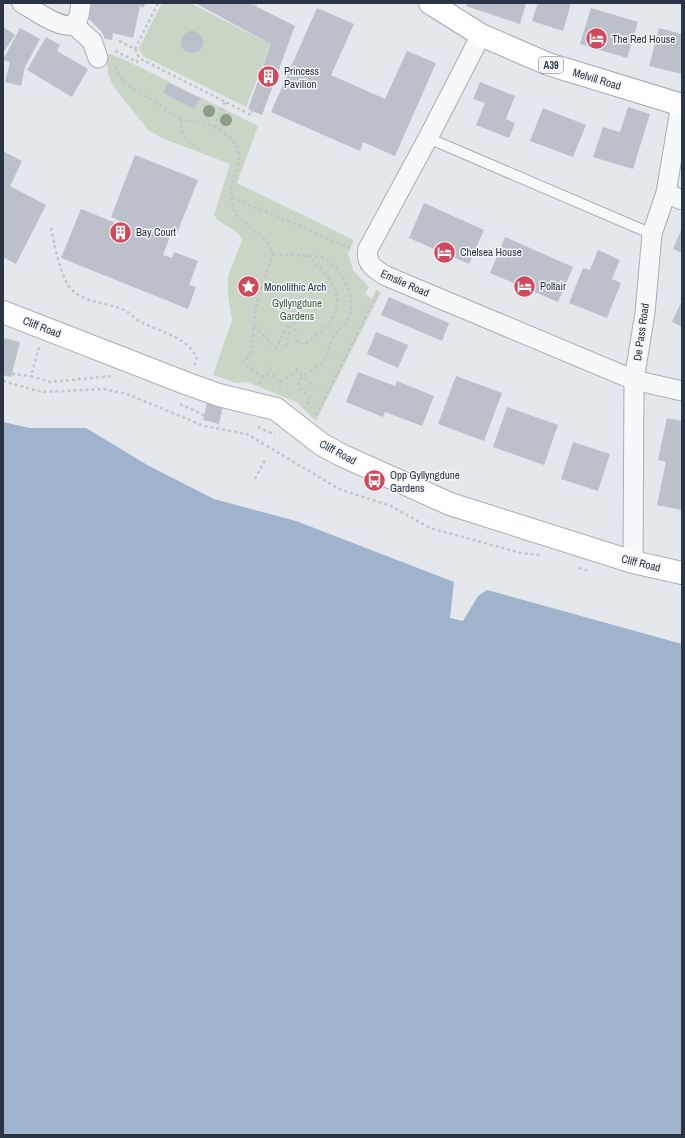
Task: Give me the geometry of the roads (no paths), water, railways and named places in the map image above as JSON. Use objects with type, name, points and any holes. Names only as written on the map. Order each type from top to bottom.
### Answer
[{"type":"street","points":[[22,3],[66,26],[74,24],[78,18],[81,3]]},
{"type":"street","name":"Melvill Road","points":[[430,3],[481,35],[548,64],[682,105]]},
{"type":"street","points":[[74,24],[92,41],[109,61]]},
{"type":"street","points":[[428,138],[481,35]]},
{"type":"street","name":"De Pass Road","points":[[633,562],[634,380],[645,313],[652,234],[674,196],[682,105]]},
{"type":"street","name":"Emslie Road","points":[[428,138],[368,249],[366,256],[369,264],[386,276],[634,380],[682,391]]},
{"type":"street","name":"Cliff Road","points":[[3,312],[188,384],[219,395],[276,409],[316,440],[341,455],[450,504],[633,562],[682,573]]},
{"type":"lane","points":[[428,138],[652,234]]},
{"type":"water","points":[[3,422],[30,428],[86,428],[149,466],[214,499],[296,521],[454,582],[450,618],[463,621],[478,596],[487,590],[682,644],[682,1135],[3,1135]]},
{"type":"place","name":"The Red House","points":[[596,39]]},
{"type":"place","name":"Princess Pavilion","points":[[268,77]]},
{"type":"place","name":"Bay Court","points":[[121,232]]},
{"type":"place","name":"Chelsea House","points":[[444,252]]},
{"type":"place","name":"Poltair","points":[[525,286]]},
{"type":"place","name":"Monolithic Arch","points":[[249,287]]},
{"type":"place","name":"Opp Gyllyngdune Gardens","points":[[375,481]]},
{"type":"park label","name":"Gyllyngdune Gardens","points":[[297,309]]}]
